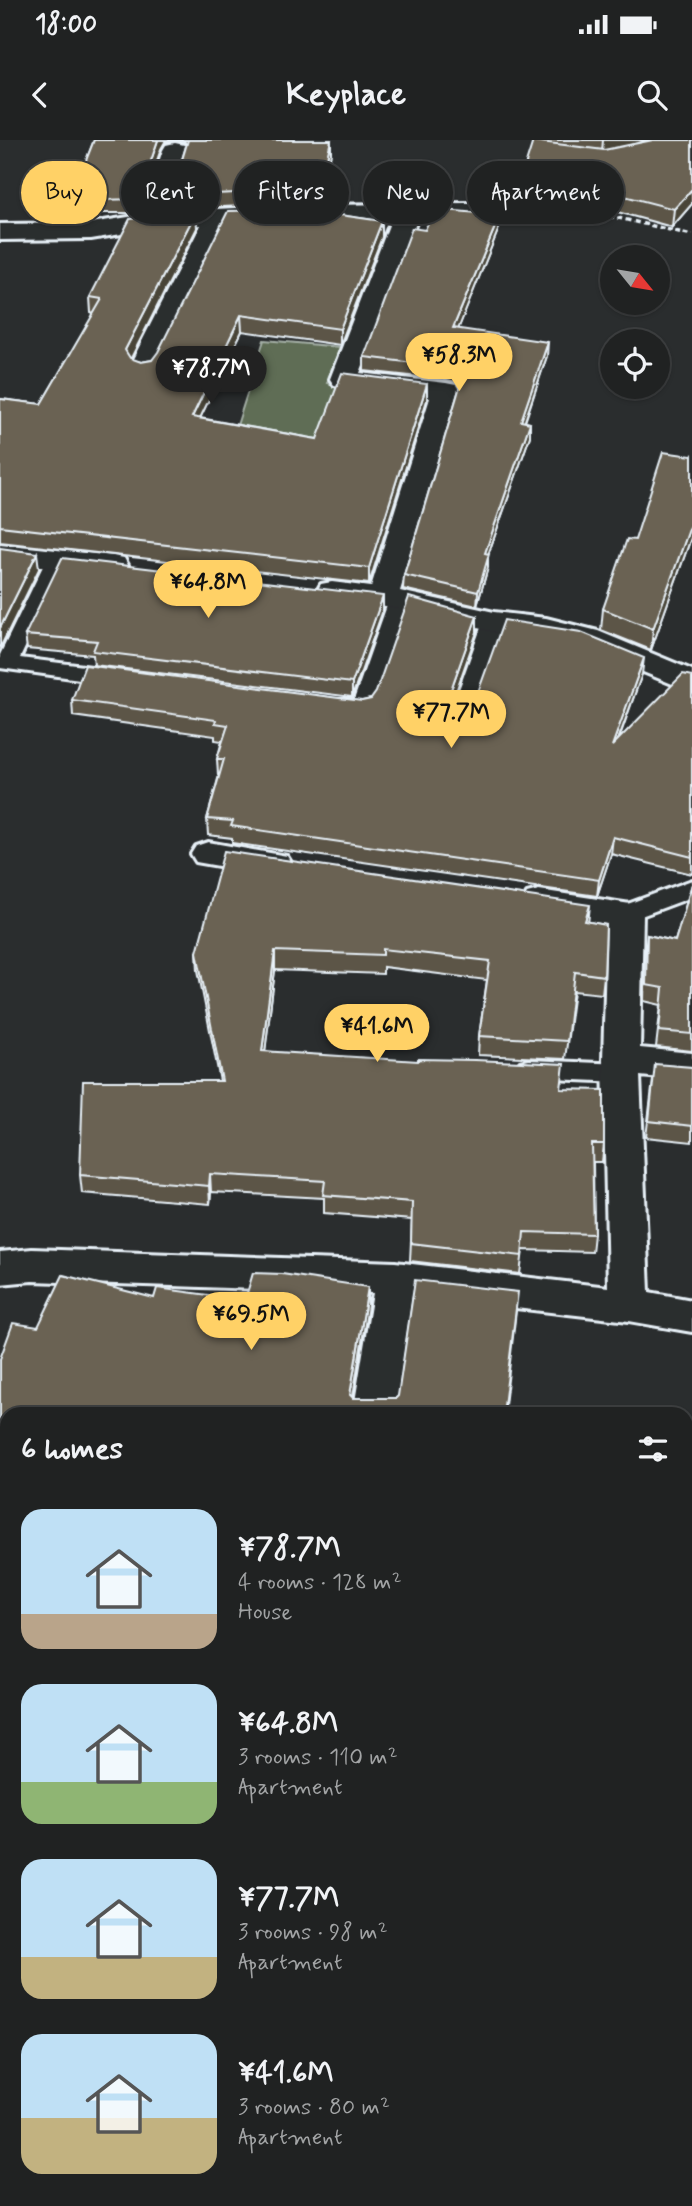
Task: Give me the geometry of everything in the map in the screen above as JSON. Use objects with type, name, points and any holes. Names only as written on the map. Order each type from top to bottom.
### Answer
[{"type":"street","points":[[171,161],[175,150]]},
{"type":"street","points":[[220,216],[363,213]]},
{"type":"street","points":[[0,232],[91,231],[130,224]]},
{"type":"street","points":[[143,367],[214,224]]},
{"type":"street","points":[[392,598],[446,391],[344,379],[402,224]]},
{"type":"street","points":[[0,553],[139,568]]},
{"type":"street","points":[[302,588],[392,598],[494,622],[546,628],[587,638],[692,682]]},
{"type":"street","points":[[208,854],[302,868]]},
{"type":"street","points":[[504,897],[625,914],[621,1066],[629,1305]]},
{"type":"street","points":[[621,1066],[692,1067]]},
{"type":"street","points":[[0,1268],[32,1265],[395,1278],[629,1305],[692,1316]]},
{"type":"street","points":[[375,1407],[395,1278]]},
{"type":"lane","points":[[57,558],[7,663],[144,681]]},
{"type":"lane","points":[[307,701],[362,708],[392,598]]},
{"type":"lane","points":[[454,735],[494,622]]},
{"type":"lane","points":[[625,914],[692,888]]},
{"type":"lane","points":[[512,1068],[621,1066]]},
{"type":"path","points":[[624,219],[692,235]]},
{"type":"green space","points":[[264,340],[340,347],[327,383],[354,389],[336,442],[234,435]]},
{"type":"building","points":[[94,140],[158,140],[151,161],[121,161],[121,199],[107,200],[107,161],[86,161]]},
{"type":"building","points":[[188,140],[331,140],[326,161],[234,161],[234,193],[220,194],[220,161],[182,161]]},
{"type":"building","points":[[653,140],[692,140],[692,189],[674,209],[624,196],[624,161],[527,161],[533,141],[604,150]]},
{"type":"building","points":[[228,211],[234,211],[234,224],[349,224],[349,216],[363,218],[363,224],[381,224],[340,329],[241,315],[192,417],[317,439],[342,373],[427,384],[369,568],[0,526],[0,399],[41,404],[102,299],[90,297],[127,224],[190,224],[125,350],[130,358],[141,362],[152,360]]},
{"type":"building","points":[[453,211],[467,212],[467,224],[496,224],[453,328],[548,342],[521,421],[530,423],[485,553],[489,554],[478,592],[404,575],[463,376],[457,369],[447,367],[364,357],[412,228],[425,230],[428,224],[453,224]]},
{"type":"building","points":[[663,452],[692,456],[692,521],[653,629],[603,609],[627,539],[635,540]]},
{"type":"building","points":[[0,548],[37,553],[0,628]]},
{"type":"building","points":[[62,558],[383,596],[352,683],[93,651],[97,641],[25,635]]},
{"type":"building","points":[[409,597],[477,616],[441,718],[446,726],[463,726],[468,720],[504,620],[581,632],[644,658],[612,746],[683,674],[692,676],[692,857],[613,837],[599,880],[231,826],[233,821],[207,819],[224,759],[217,759],[228,725],[215,723],[216,720],[72,700],[85,665],[362,701],[371,699],[376,692]]},
{"type":"building","points":[[224,851],[590,905],[585,921],[606,925],[604,976],[575,972],[567,1041],[479,1036],[490,961],[383,949],[383,955],[275,951],[262,1051],[418,1061],[475,1060],[564,1064],[561,1089],[604,1090],[604,1144],[592,1144],[594,1234],[524,1232],[522,1256],[411,1243],[412,1202],[323,1195],[325,1181],[210,1174],[209,1186],[80,1175],[83,1081],[222,1081],[197,952]]},
{"type":"building","points":[[692,884],[692,1034],[659,1031],[663,988],[646,985],[647,935],[675,941]]},
{"type":"building","points":[[655,1064],[692,1067],[692,1126],[649,1121]]},
{"type":"building","points":[[253,1273],[282,1274],[368,1287],[350,1395],[353,1398],[396,1398],[415,1280],[518,1292],[504,1407],[0,1407],[0,1359],[13,1323],[38,1327],[63,1275],[154,1298],[157,1288],[245,1300]]}]
